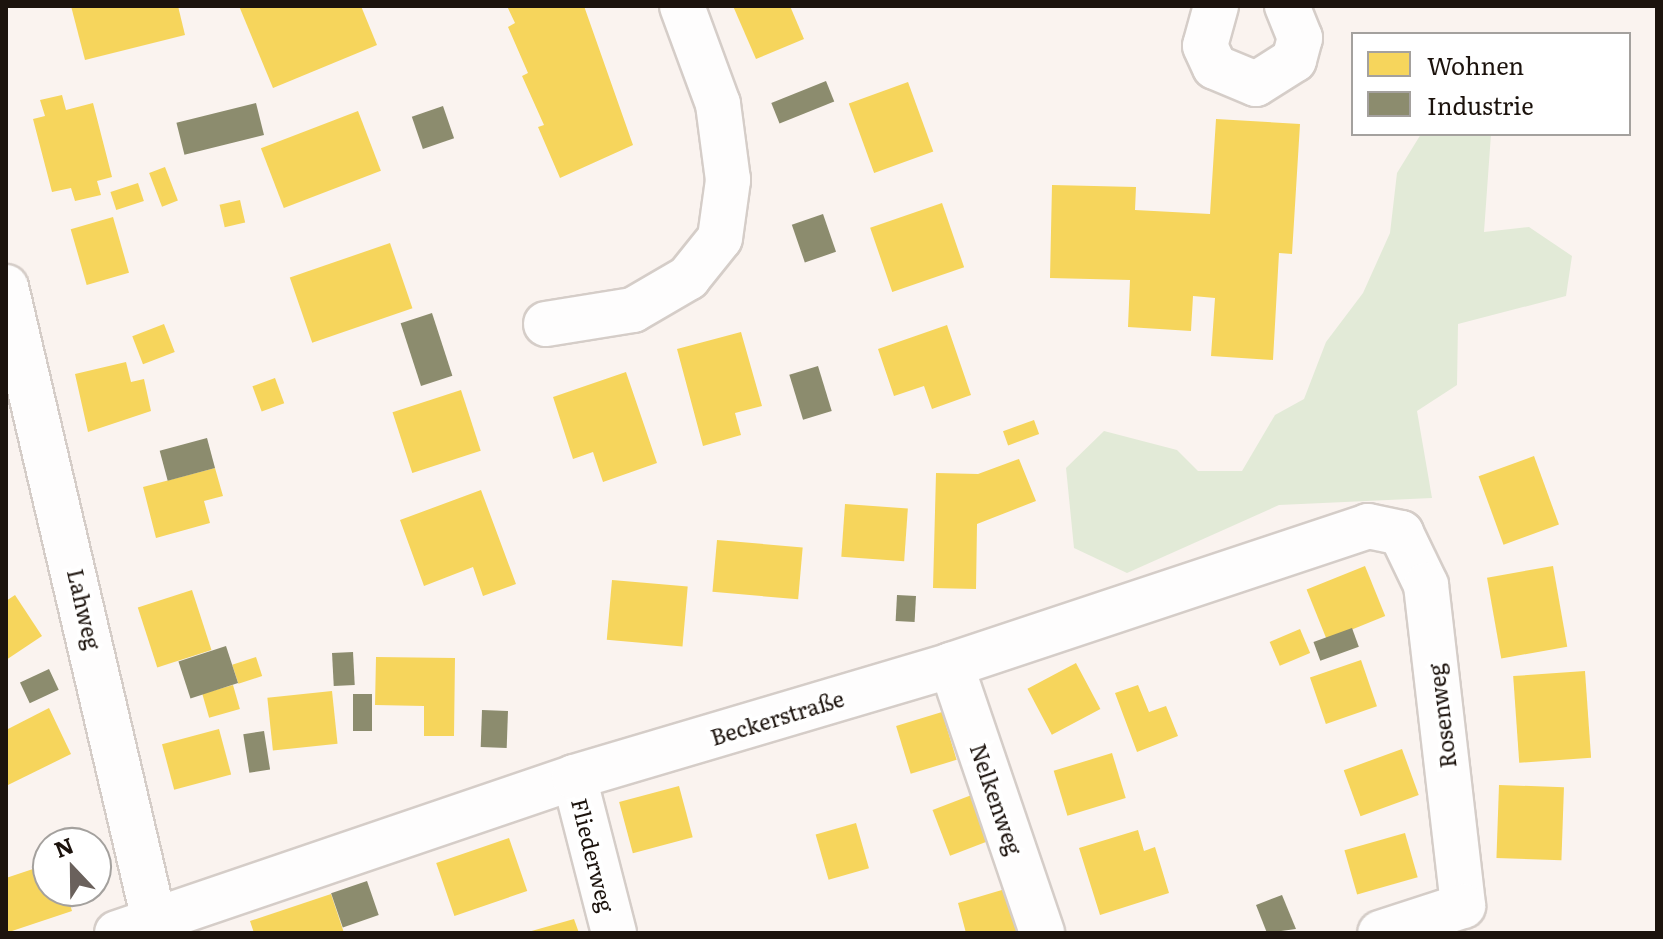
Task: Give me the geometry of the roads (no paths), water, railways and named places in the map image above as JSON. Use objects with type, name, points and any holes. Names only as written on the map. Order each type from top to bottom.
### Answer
[{"type":"street","points":[[546,324],[633,310],[688,278],[720,238],[728,180],[718,104],[682,6]]},
{"type":"street","points":[[1216,6],[1205,46],[1215,67],[1256,84],[1294,60],[1300,38],[1287,6]]},
{"type":"street","name":"Lahweg","points":[[6,287],[143,928]]},
{"type":"street","name":"Beckerstraße","points":[[143,928],[574,777],[951,665],[1368,526],[1401,533]]},
{"type":"street","name":"Rosenweg","points":[[1380,933],[1463,906],[1426,585],[1401,533]]},
{"type":"street","name":"Nelkenweg","points":[[951,665],[1042,933]]},
{"type":"street","name":"Fliederweg","points":[[574,777],[614,933]]}]
